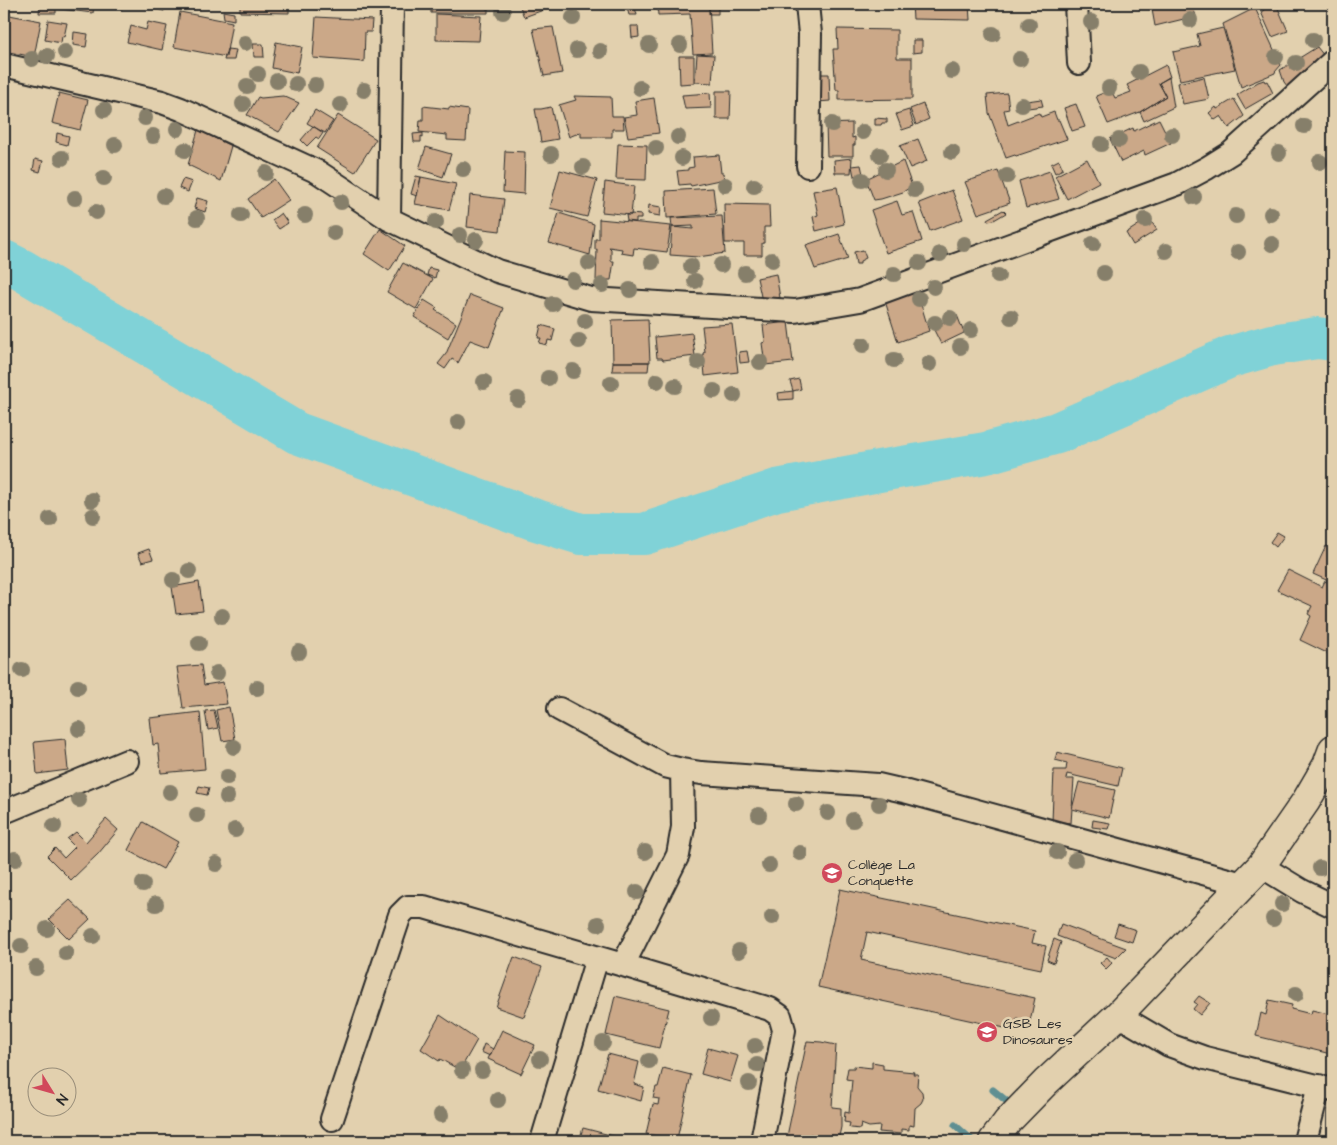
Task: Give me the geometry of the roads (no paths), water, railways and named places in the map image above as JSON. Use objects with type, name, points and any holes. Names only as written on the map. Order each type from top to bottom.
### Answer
[{"type":"main road","points":[[993,1141],[1008,1121],[1046,1082],[1118,1015],[1252,875],[1306,801],[1327,765],[1333,749]]},
{"type":"street","points":[[389,219],[392,4]]},
{"type":"street","points":[[807,4],[810,34],[808,166]]},
{"type":"street","points":[[1076,4],[1079,63]]},
{"type":"street","points":[[4,65],[162,102],[181,109],[318,172],[389,219],[497,271],[591,299],[795,312],[860,300],[1177,184],[1231,153],[1333,60]]},
{"type":"street","points":[[559,709],[665,766],[701,773],[878,785],[1252,875],[1302,891],[1333,906]]},
{"type":"street","points":[[4,812],[127,761]]},
{"type":"street","points":[[623,965],[678,855],[683,828],[682,770]]},
{"type":"street","points":[[332,1119],[400,915],[408,908],[424,906],[770,1009],[780,1016],[784,1030],[762,1141]]},
{"type":"street","points":[[542,1141],[596,958]]},
{"type":"street","points":[[1118,1015],[1169,1045],[1205,1058],[1326,1088],[1305,1141]]},
{"type":"waterway","points":[[4,261],[297,433],[533,519],[581,534],[644,534],[777,490],[986,453],[1057,433],[1230,357],[1272,345],[1317,338],[1333,340]]},
{"type":"waterway","points":[[993,1090],[1014,1107]]},
{"type":"waterway","points":[[955,1125],[973,1141]]},
{"type":"place","name":"Collège La Conquette","points":[[832,873]]},
{"type":"place","name":"GSB Les Dinosaures","points":[[987,1032]]}]
